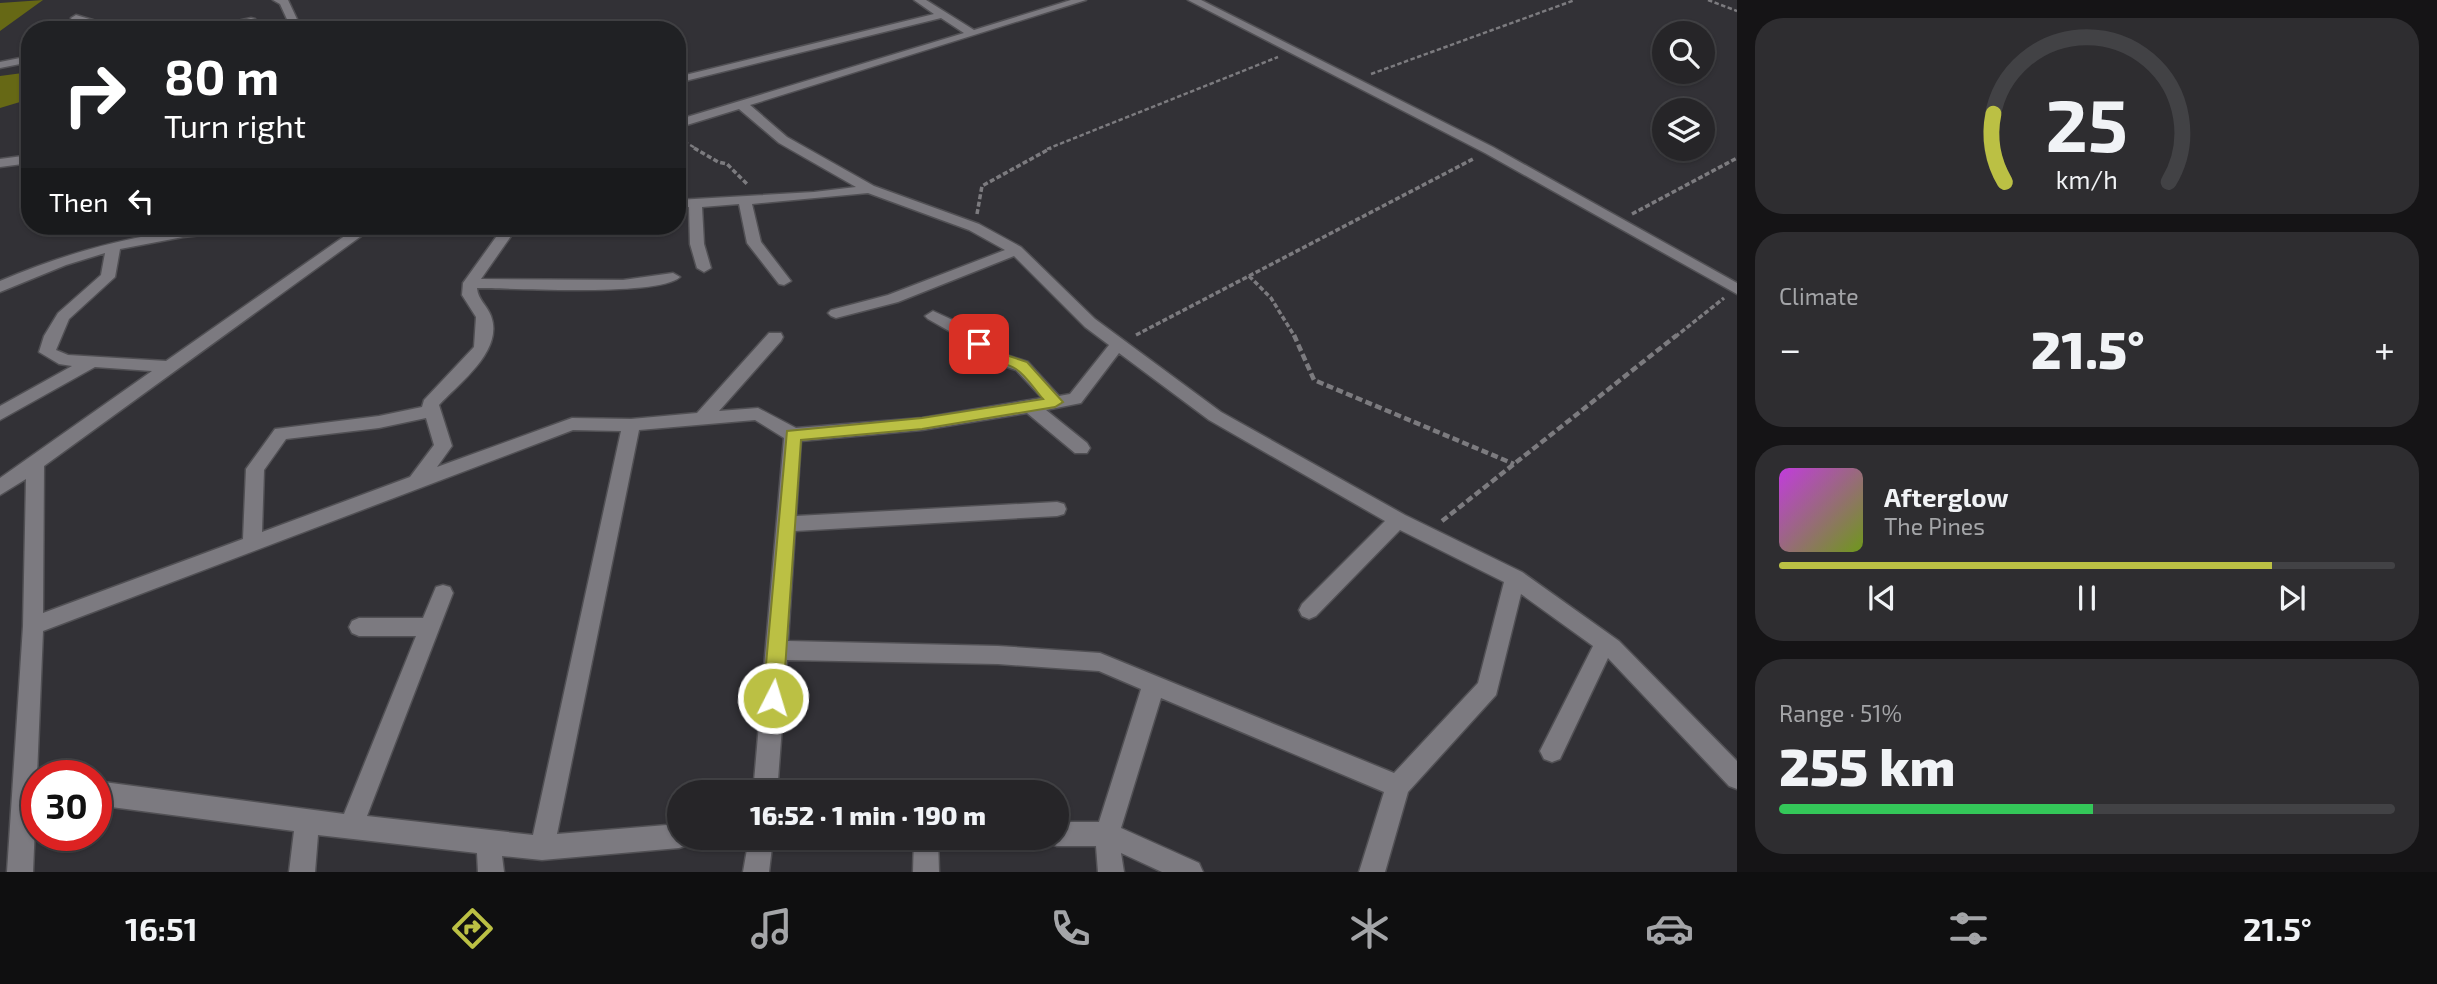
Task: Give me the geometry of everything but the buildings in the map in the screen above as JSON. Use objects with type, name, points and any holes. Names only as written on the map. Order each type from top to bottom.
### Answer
[{"type":"street","points":[[278,0],[284,2],[293,21]]},
{"type":"street","points":[[919,0],[972,33]]},
{"type":"street","points":[[686,121],[1081,0]]},
{"type":"street","points":[[1193,0],[1489,150],[1737,289]]},
{"type":"street","points":[[686,78],[941,15]]},
{"type":"street","points":[[76,18],[86,21]]},
{"type":"street","points":[[727,53],[740,65]]},
{"type":"street","points":[[0,65],[21,61]]},
{"type":"street","points":[[741,104],[783,140],[869,189],[974,227],[1016,250],[1090,323],[1215,416],[1398,520],[1515,578],[1605,642],[1716,753],[1737,778]]},
{"type":"street","points":[[0,163],[21,160]]},
{"type":"street","points":[[686,203],[814,196],[869,189]]},
{"type":"street","points":[[750,198],[754,243],[784,281]]},
{"type":"street","points":[[695,202],[697,244],[704,268]]},
{"type":"street","points":[[0,287],[33,272],[114,245],[158,235]]},
{"type":"street","points":[[0,488],[355,235]]},
{"type":"street","points":[[417,482],[443,446],[430,404],[482,349],[484,317],[470,295],[470,283],[505,235]]},
{"type":"street","points":[[114,245],[108,277],[63,316],[47,352],[65,360],[169,367]]},
{"type":"street","points":[[836,313],[893,299],[1016,250]]},
{"type":"street","points":[[470,283],[623,285],[673,277]]},
{"type":"street","points":[[933,316],[964,332],[994,357],[1022,366],[1055,402]]},
{"type":"street","points":[[702,419],[775,337]]},
{"type":"street","points":[[33,626],[572,424],[631,425],[758,414],[793,435],[922,424],[1075,399],[1117,345]]},
{"type":"street","points":[[0,414],[92,362]]},
{"type":"street","points":[[1031,406],[1081,447]]},
{"type":"street","points":[[252,544],[256,469],[275,430],[379,422],[432,411]]},
{"type":"street","points":[[542,848],[631,425]]},
{"type":"street","points":[[766,780],[793,435]]},
{"type":"street","points":[[31,760],[35,463]]},
{"type":"street","points":[[787,524],[1057,509]]},
{"type":"street","points":[[1309,610],[1398,520]]},
{"type":"street","points":[[1372,872],[1398,786],[1488,688],[1515,578]]},
{"type":"street","points":[[351,827],[443,593]]},
{"type":"street","points":[[359,627],[429,627]]},
{"type":"street","points":[[1552,751],[1605,642]]},
{"type":"street","points":[[777,650],[999,655],[1100,662],[1398,786]]},
{"type":"street","points":[[1111,872],[1107,834],[1154,684]]},
{"type":"street","points":[[112,795],[351,827],[542,848],[667,837]]},
{"type":"street","points":[[302,872],[307,821]]},
{"type":"street","points":[[1069,834],[1107,834],[1190,872]]},
{"type":"street","points":[[488,842],[491,872]]},
{"type":"street","points":[[756,872],[759,850]]},
{"type":"street","points":[[926,850],[926,872]]},
{"type":"street","points":[[20,872],[23,851]]},
{"type":"path","points":[[1354,80],[1575,0]]},
{"type":"path","points":[[1708,0],[1737,11]]},
{"type":"path","points":[[974,227],[982,186],[1045,150],[1295,51]]},
{"type":"path","points":[[686,143],[718,162],[727,164],[752,188],[750,198]]},
{"type":"path","points":[[1117,345],[1489,150]]},
{"type":"path","points":[[1616,222],[1737,158]]},
{"type":"path","points":[[1249,276],[1259,283],[1288,321],[1314,380],[1514,464]]},
{"type":"path","points":[[1425,534],[1737,289]]},
{"type":"shaded area","points":[[43,0],[0,31],[0,3]]},
{"type":"shaded area","points":[[21,73],[21,102],[0,108],[0,76]]},
{"type":"route","points":[[773,698],[793,435],[922,424],[1055,402],[1022,366],[994,357],[979,344]]}]
